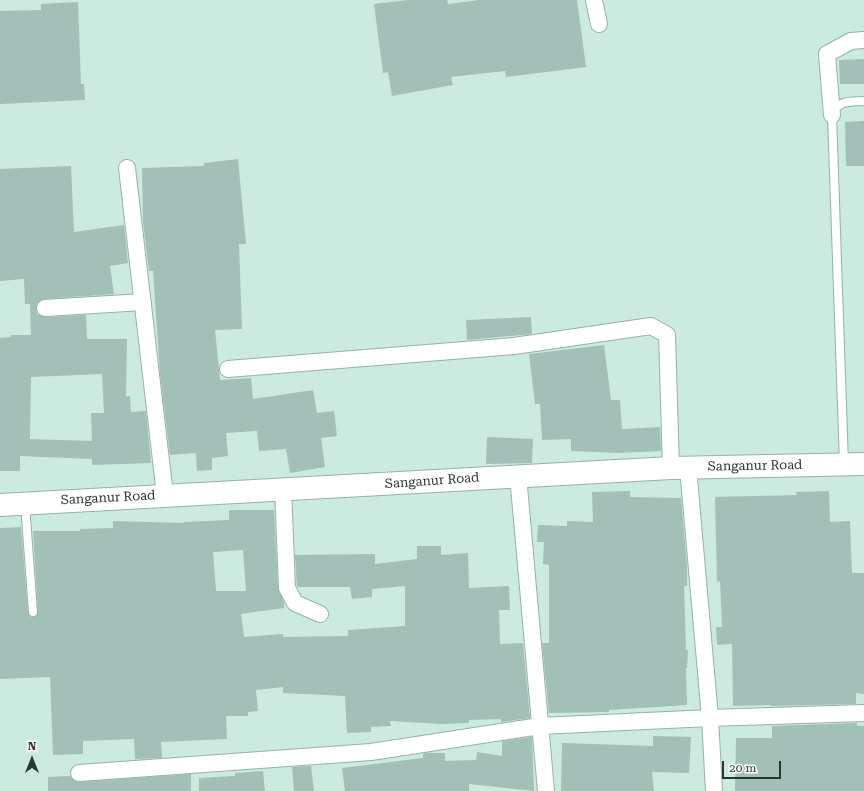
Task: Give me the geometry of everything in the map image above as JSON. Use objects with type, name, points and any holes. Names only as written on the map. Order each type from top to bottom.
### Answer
[{"type":"main road","name":"Sanganur Road","points":[[0,505],[679,467],[854,464]]},
{"type":"street","points":[[594,0],[599,24]]},
{"type":"street","points":[[832,115],[827,54],[851,41],[864,40]]},
{"type":"street","points":[[127,168],[165,495]]},
{"type":"street","points":[[45,308],[143,302]]},
{"type":"street","points":[[228,369],[514,346],[651,326],[667,335],[679,467],[710,718],[714,791]]},
{"type":"street","points":[[518,475],[546,791]]},
{"type":"street","points":[[283,488],[287,588],[295,603],[320,614]]},
{"type":"street","points":[[79,773],[371,752],[540,726],[864,713]]},
{"type":"lane","points":[[854,464],[832,115],[835,108],[842,103],[864,101]]},
{"type":"lane","points":[[25,503],[33,612]]},
{"type":"building","points":[[409,0],[447,0],[448,4],[479,0],[577,0],[586,67],[506,77],[505,71],[451,77],[453,85],[392,96],[388,72],[383,73],[374,4]]},
{"type":"building","points":[[78,2],[81,84],[84,84],[85,100],[0,104],[0,11],[41,10],[41,4]]},
{"type":"building","points":[[864,59],[864,84],[840,84],[839,60]]},
{"type":"building","points":[[864,121],[864,166],[846,166],[845,122]]},
{"type":"building","points":[[238,159],[246,244],[239,244],[242,329],[215,330],[220,380],[251,378],[253,399],[313,390],[317,413],[334,411],[337,436],[321,438],[325,467],[290,473],[286,449],[259,451],[257,431],[226,433],[228,456],[212,458],[212,470],[197,471],[196,453],[170,455],[160,373],[153,271],[149,271],[143,222],[142,168],[204,166],[204,163]]},
{"type":"building","points":[[71,166],[74,232],[124,225],[128,263],[110,266],[114,294],[44,299],[37,303],[36,309],[37,314],[45,317],[86,315],[87,339],[127,339],[126,397],[130,396],[131,412],[146,411],[151,463],[92,465],[92,459],[20,456],[20,471],[0,471],[0,338],[11,337],[11,335],[31,335],[30,304],[25,304],[24,279],[0,281],[0,169]],"holes":[[[102,374],[104,413],[91,413],[92,441],[30,439],[31,377]]]},
{"type":"building","points":[[531,317],[532,334],[467,340],[466,320]]},
{"type":"building","points":[[604,345],[611,400],[620,400],[622,429],[660,427],[661,451],[618,453],[571,451],[571,439],[542,440],[540,404],[535,404],[529,354]]},
{"type":"building","points":[[487,437],[533,439],[532,463],[486,464]]},
{"type":"building","points":[[630,491],[630,497],[681,498],[687,566],[687,586],[684,586],[686,650],[688,650],[686,668],[687,705],[609,710],[609,712],[549,713],[542,643],[549,643],[549,565],[543,564],[544,542],[537,542],[538,525],[567,526],[567,521],[593,522],[592,492]]},
{"type":"building","points":[[829,491],[830,522],[850,521],[852,573],[864,573],[864,694],[856,693],[856,704],[733,706],[732,644],[717,645],[716,627],[722,627],[720,581],[717,582],[715,497],[797,495],[796,492]]},
{"type":"building","points":[[229,510],[274,510],[278,588],[284,602],[284,608],[241,614],[244,637],[283,634],[283,637],[348,636],[348,630],[405,626],[405,586],[372,589],[372,597],[352,599],[350,587],[297,587],[295,555],[375,554],[375,564],[417,559],[417,546],[441,546],[441,555],[468,553],[469,588],[509,586],[510,610],[499,610],[500,644],[523,643],[530,718],[501,722],[501,719],[469,720],[469,723],[442,724],[390,721],[391,726],[371,727],[371,732],[347,733],[345,696],[283,693],[283,687],[256,690],[258,711],[248,712],[248,716],[226,716],[227,739],[161,742],[162,758],[135,759],[134,739],[83,741],[83,754],[53,755],[50,677],[0,679],[0,528],[21,527],[28,612],[30,617],[34,617],[38,612],[33,531],[80,531],[80,529],[113,528],[113,521],[184,523],[229,520]],"holes":[[[243,550],[246,591],[216,591],[213,552]]]},
{"type":"building","points":[[857,723],[857,726],[864,726],[864,791],[735,791],[736,738],[772,738],[772,726]]},
{"type":"building","points":[[653,736],[691,737],[689,773],[652,772],[654,791],[561,791],[562,743],[653,746]]},
{"type":"building","points":[[532,737],[534,791],[469,784],[469,791],[345,791],[342,768],[423,758],[423,754],[426,753],[445,753],[445,761],[476,760],[477,752],[502,756],[502,741]]},
{"type":"building","points":[[311,766],[314,791],[294,791],[292,767]]},
{"type":"building","points":[[263,771],[265,791],[199,791],[199,778],[235,776],[235,773]]},
{"type":"building","points":[[191,774],[191,791],[48,791],[48,777],[70,776],[75,781],[80,782]]}]
